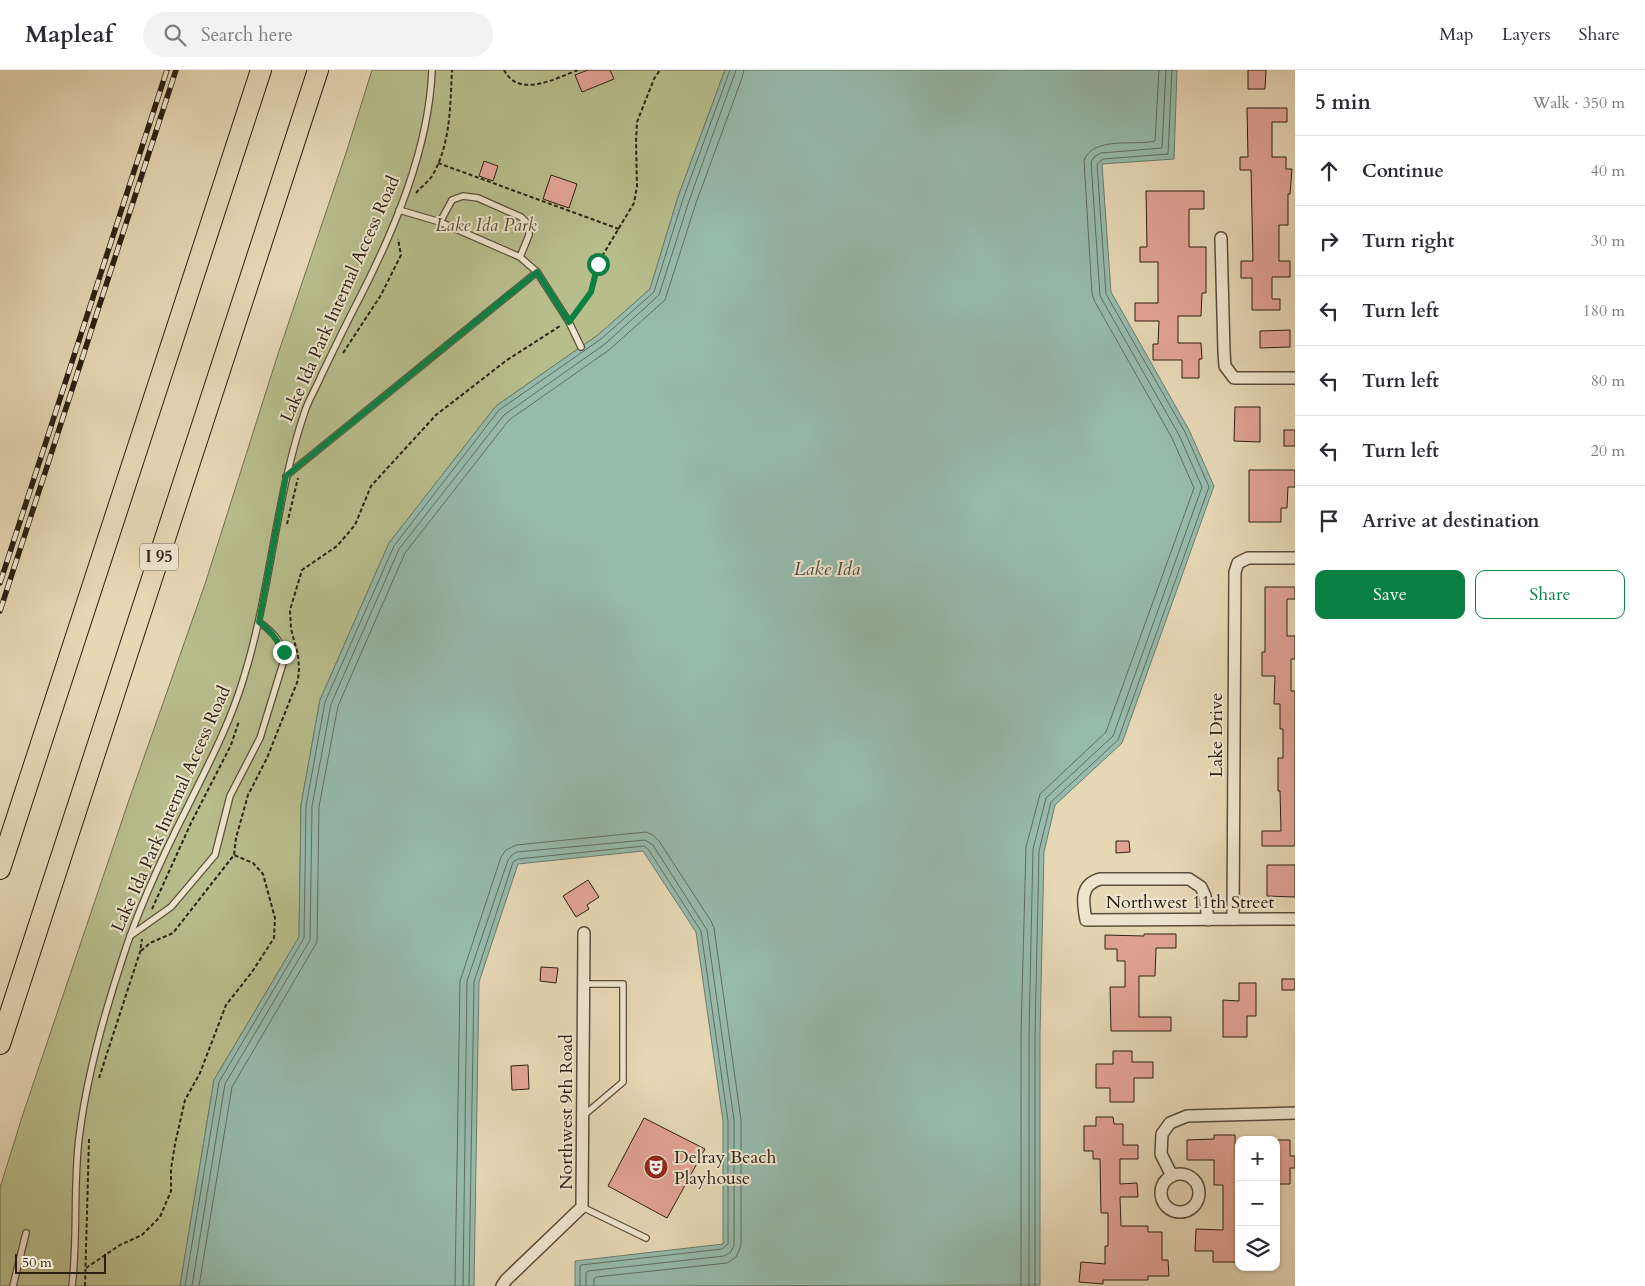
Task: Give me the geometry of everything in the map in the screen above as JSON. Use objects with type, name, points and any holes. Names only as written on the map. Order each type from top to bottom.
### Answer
[{"type":"highway","points":[[0,869],[260,70]]},
{"type":"highway","name":"I 95","points":[[0,1044],[318,70]]},
{"type":"street","points":[[1221,238],[1225,366],[1234,378],[1295,378]]},
{"type":"street","name":"Lake Drive","points":[[1233,919],[1235,572],[1238,563],[1248,558],[1295,558]]},
{"type":"street","name":"Northwest 11th Street","points":[[1208,920],[1205,896],[1201,887],[1190,879],[1110,879],[1092,881],[1085,890],[1083,898],[1086,920],[1208,920],[1295,919]]},
{"type":"street","name":"Northwest 9th Road","points":[[502,1286],[582,1207],[584,934]]},
{"type":"street","points":[[1172,1176],[1160,1154],[1162,1134],[1170,1123],[1187,1116],[1295,1113]]},
{"type":"lane","name":"Lake Ida Park Internal Access Road","points":[[72,1286],[75,1260],[76,1179],[79,1139],[85,1100],[120,964],[153,879],[227,725],[243,681],[259,622],[286,476],[295,441],[307,406],[369,280],[399,210],[422,145],[428,112],[432,70]]},
{"type":"lane","points":[[440,222],[452,200],[463,196],[478,198],[521,217],[529,226],[529,235],[520,257]]},
{"type":"lane","points":[[399,210],[440,222],[520,257],[537,272],[569,322],[580,347]]},
{"type":"lane","points":[[286,476],[537,272]]},
{"type":"lane","points":[[130,936],[171,907],[215,855],[230,796],[260,738],[284,660],[284,652],[276,637],[267,627],[259,622]]},
{"type":"lane","points":[[583,1116],[623,1082],[623,984],[584,984]]},
{"type":"lane","points":[[582,1207],[646,1238]]},
{"type":"lane","points":[[13,1286],[26,1234]]},
{"type":"path","points":[[504,70],[513,80],[521,84],[530,85],[539,84],[578,70]]},
{"type":"path","points":[[140,952],[150,943],[173,933],[234,855],[236,838],[248,795],[267,758],[298,680],[300,668],[291,629],[290,610],[302,570],[337,546],[355,525],[371,486],[436,416],[507,360],[553,330],[569,322],[591,292],[598,264],[634,203],[637,186],[637,122],[654,79],[660,70]]},
{"type":"path","points":[[438,163],[619,229]]},
{"type":"path","points":[[86,1268],[120,1245],[142,1235],[160,1217],[171,1191],[172,1161],[185,1100],[200,1073],[226,1004],[252,972],[274,938],[274,918],[263,874],[253,863],[234,855]]},
{"type":"green space","name":"Lake Ida Park","points":[[372,70],[725,70],[678,197],[650,289],[598,335],[496,406],[389,543],[320,700],[301,805],[299,937],[214,1080],[180,1286],[0,1286],[0,1188],[22,1117],[130,797],[205,584],[278,354]]},
{"type":"water","name":"Lake Ida","points":[[725,70],[1177,70],[1174,159],[1102,164],[1111,292],[1189,430],[1214,486],[1122,743],[1055,805],[1044,852],[1040,1034],[1040,1285],[575,1286],[575,1261],[723,1244],[723,1121],[696,932],[643,851],[518,864],[479,982],[474,1286],[180,1286],[214,1080],[299,937],[301,805],[320,700],[389,543],[496,406],[598,335],[650,289],[678,197]]},
{"type":"building","points":[[588,70],[610,70],[614,79],[582,92],[575,75]]},
{"type":"building","points":[[1248,70],[1266,70],[1265,89],[1248,89]]},
{"type":"building","points":[[1247,108],[1287,108],[1287,122],[1272,122],[1272,157],[1286,157],[1286,169],[1292,169],[1290,194],[1288,194],[1288,225],[1279,225],[1279,261],[1290,261],[1290,277],[1272,277],[1272,299],[1280,299],[1280,310],[1252,310],[1252,278],[1241,278],[1241,261],[1253,261],[1251,170],[1240,170],[1240,157],[1248,157]]},
{"type":"building","points":[[484,161],[498,166],[493,181],[479,176]]},
{"type":"building","points":[[551,175],[577,184],[569,208],[543,199]]},
{"type":"building","points":[[1146,191],[1204,191],[1204,209],[1189,209],[1189,247],[1206,247],[1206,293],[1202,293],[1201,316],[1178,316],[1178,343],[1201,343],[1202,359],[1199,359],[1199,378],[1182,378],[1182,360],[1153,360],[1153,344],[1158,344],[1159,321],[1135,321],[1135,303],[1158,303],[1158,262],[1140,262],[1140,247],[1147,247]]},
{"type":"building","points":[[1290,330],[1290,347],[1260,348],[1260,331]]},
{"type":"building","points":[[1235,407],[1260,407],[1260,442],[1234,441]]},
{"type":"building","points":[[1284,430],[1295,430],[1295,446],[1284,446]]},
{"type":"building","points":[[1249,470],[1295,470],[1295,487],[1288,487],[1287,508],[1281,508],[1281,522],[1249,522]]},
{"type":"building","points":[[1265,587],[1295,587],[1295,599],[1287,599],[1287,636],[1295,636],[1295,659],[1291,659],[1291,691],[1295,691],[1295,846],[1262,846],[1262,831],[1281,831],[1278,758],[1283,758],[1283,729],[1280,729],[1280,704],[1274,704],[1275,676],[1262,676],[1262,652],[1265,652]]},
{"type":"building","points":[[1116,841],[1129,841],[1130,852],[1116,853]]},
{"type":"building","points":[[1267,865],[1295,865],[1295,897],[1267,896]]},
{"type":"building","points":[[588,880],[599,897],[587,905],[589,909],[576,917],[563,896]]},
{"type":"building","points":[[1144,934],[1176,934],[1176,948],[1156,948],[1155,976],[1139,976],[1139,1017],[1171,1017],[1171,1031],[1111,1031],[1110,987],[1125,987],[1125,961],[1117,961],[1117,949],[1105,949],[1105,935],[1144,936]]},
{"type":"building","points":[[541,967],[558,968],[556,983],[540,981]]},
{"type":"building","points":[[1282,979],[1295,979],[1295,990],[1282,990]]},
{"type":"building","points":[[1239,983],[1256,983],[1256,1016],[1247,1016],[1247,1037],[1223,1037],[1223,1000],[1239,1001]]},
{"type":"building","points":[[1113,1051],[1132,1051],[1132,1062],[1153,1062],[1153,1078],[1134,1078],[1134,1102],[1110,1102],[1110,1088],[1096,1088],[1096,1064],[1113,1064]]},
{"type":"building","points":[[528,1065],[529,1089],[512,1090],[511,1066]]},
{"type":"building","points":[[1096,1117],[1113,1117],[1114,1124],[1123,1124],[1123,1145],[1138,1145],[1138,1159],[1120,1159],[1120,1184],[1137,1183],[1138,1197],[1120,1197],[1121,1226],[1148,1226],[1148,1232],[1162,1232],[1162,1260],[1168,1260],[1169,1276],[1148,1276],[1148,1280],[1103,1280],[1103,1284],[1079,1282],[1081,1262],[1105,1264],[1105,1246],[1108,1246],[1108,1213],[1101,1213],[1100,1159],[1093,1159],[1093,1151],[1084,1151],[1084,1126],[1096,1126]]},
{"type":"building","name":"Delray Beach Playhouse","points":[[644,1118],[705,1149],[667,1218],[608,1186]]},
{"type":"building","points":[[1214,1135],[1235,1135],[1235,1262],[1213,1262],[1213,1251],[1195,1251],[1196,1229],[1223,1230],[1223,1185],[1214,1185],[1214,1160],[1187,1160],[1187,1140],[1214,1139]]},
{"type":"building","points":[[1280,1140],[1290,1140],[1290,1156],[1295,1156],[1295,1168],[1290,1168],[1290,1184],[1280,1184]]},
{"type":"railway","points":[[0,583],[167,70]]},
{"type":"railway","points":[[0,611],[176,70]]},
{"type":"place","name":"Delray Beach Playhouse","points":[[656,1167]]},
{"type":"route","points":[[284,652],[276,637],[267,627],[259,622],[275,545],[286,476],[537,272],[569,322],[591,292],[598,264]]}]
